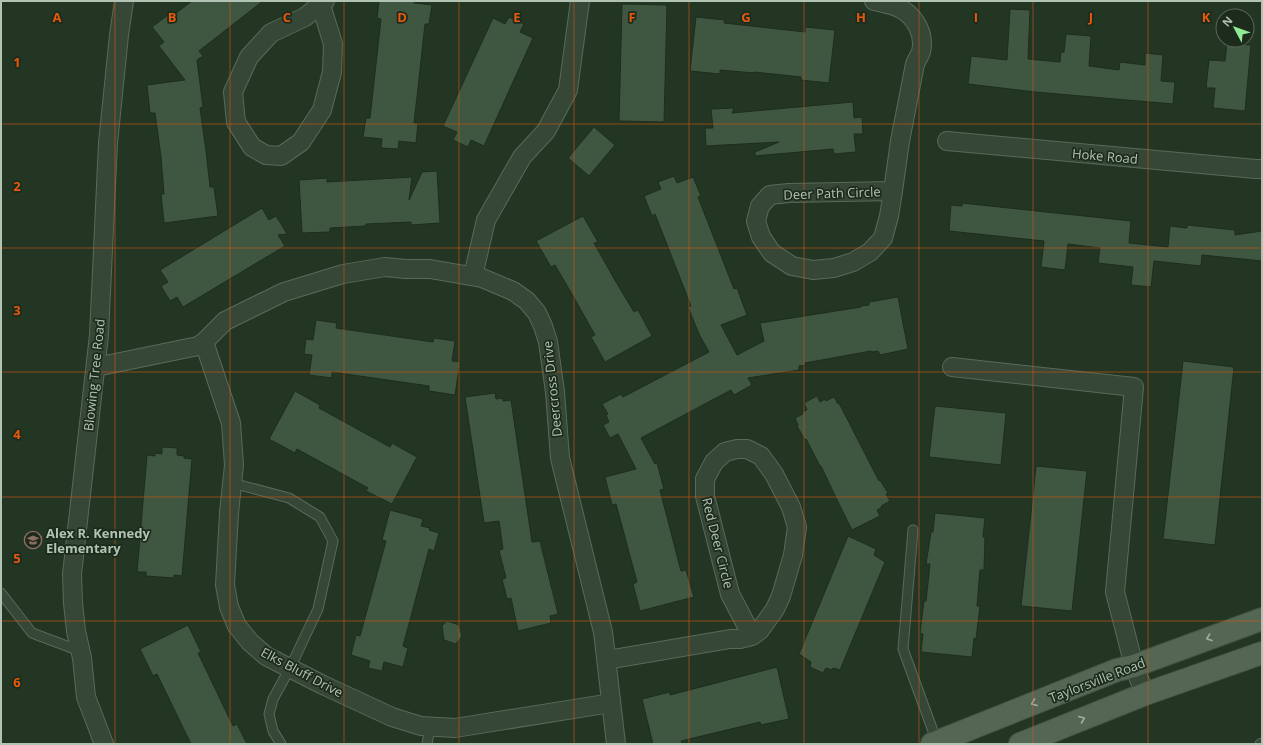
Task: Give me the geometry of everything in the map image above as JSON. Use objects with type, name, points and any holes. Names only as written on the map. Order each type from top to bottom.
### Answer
[{"type":"main road","name":"Taylorsville Road","points":[[936,743],[1118,670],[1134,666],[1262,619]]},
{"type":"main road","points":[[1020,744],[1145,694],[1260,655]]},
{"type":"street","name":"Blowing Tree Road","points":[[104,744],[86,697],[76,631],[72,574],[100,328],[108,143],[118,35],[124,1]]},
{"type":"street","points":[[473,276],[486,220],[522,157],[546,131],[568,90],[580,1]]},
{"type":"street","name":"Deer Path Circle","points":[[874,1],[900,8],[911,16],[919,28],[922,41],[921,52],[915,64],[900,141],[893,191],[889,216],[882,238],[870,252],[854,262],[834,268],[813,270],[792,266],[772,253],[761,237],[756,221],[760,206],[770,196],[789,193],[893,191]]},
{"type":"street","points":[[323,3],[333,44],[332,72],[322,110],[301,142],[281,156],[266,155],[252,147],[236,122],[234,92],[249,56],[271,33],[305,17],[323,3]]},
{"type":"street","name":"Hoke Road","points":[[947,142],[1256,170],[1262,169]]},
{"type":"street","name":"Deercross Drive","points":[[96,367],[198,346],[204,342],[224,321],[284,292],[343,274],[385,267],[430,269],[473,276],[498,284],[513,291],[527,301],[538,313],[543,326],[552,362],[560,458],[604,632],[616,744]]},
{"type":"street","name":"Elks Bluff Drive","points":[[204,342],[231,423],[234,465],[225,585],[229,606],[237,626],[250,642],[266,656],[290,668],[392,717],[421,726],[455,728],[611,703]]},
{"type":"street","points":[[952,367],[1134,387],[1115,592],[1134,666],[1145,694]]},
{"type":"street","name":"Red Deer Circle","points":[[737,449],[747,449],[761,456],[774,474],[791,507],[797,527],[793,555],[781,596],[775,609],[764,625],[752,636],[730,594],[705,496],[705,478],[714,462],[725,452],[737,449]]},
{"type":"street","points":[[607,660],[752,636]]},
{"type":"lane","points":[[232,483],[289,498],[320,517],[333,541],[318,609],[290,668],[273,699],[269,714],[273,731],[281,744]]},
{"type":"lane","points":[[913,530],[903,649],[936,743]]},
{"type":"lane","points":[[1,593],[32,633],[80,651]]},
{"type":"lane","points":[[427,744],[430,726]]},
{"type":"building","points":[[192,1],[263,1],[199,51],[203,56],[197,60],[203,107],[200,108],[210,187],[214,187],[218,216],[164,223],[161,194],[164,194],[161,157],[155,113],[150,113],[147,85],[185,80],[159,46],[164,42],[152,27],[168,15],[171,17]]},
{"type":"building","points":[[379,1],[414,1],[414,3],[432,5],[429,24],[425,24],[414,123],[418,123],[416,143],[399,141],[398,149],[381,148],[382,139],[363,137],[366,118],[370,118],[381,19],[377,18]]},
{"type":"building","points":[[622,4],[667,5],[664,122],[619,121]]},
{"type":"building","points":[[1010,9],[1030,10],[1028,59],[1060,62],[1061,52],[1064,52],[1066,34],[1091,36],[1089,66],[1119,70],[1120,62],[1145,65],[1145,53],[1163,55],[1161,81],[1175,82],[1173,104],[1035,92],[968,84],[971,56],[1007,60]]},
{"type":"building","points":[[509,17],[524,24],[520,32],[533,38],[484,146],[471,140],[468,147],[453,140],[457,132],[443,126],[493,18],[505,24]]},
{"type":"building","points":[[696,17],[725,20],[724,23],[805,32],[805,27],[835,30],[829,83],[801,80],[801,77],[754,72],[720,70],[720,74],[690,71]]},
{"type":"building","points":[[1226,48],[1251,48],[1245,111],[1213,108],[1215,88],[1206,88],[1209,60],[1225,61]]},
{"type":"building","points":[[853,102],[854,118],[862,117],[863,134],[854,134],[856,152],[834,154],[833,149],[755,156],[755,152],[779,142],[706,146],[705,128],[713,128],[711,109],[734,108],[732,113]]},
{"type":"building","points":[[594,127],[615,145],[589,176],[568,158]]},
{"type":"building","points":[[437,171],[440,223],[411,225],[411,222],[366,224],[366,226],[330,228],[330,232],[302,233],[299,180],[327,178],[327,182],[412,177],[409,200],[422,172]]},
{"type":"building","points":[[674,176],[677,183],[693,177],[701,196],[698,197],[734,289],[737,288],[747,315],[721,325],[737,355],[764,341],[760,323],[861,307],[869,305],[869,302],[898,297],[908,349],[880,355],[878,351],[871,351],[805,363],[806,365],[799,366],[799,370],[748,378],[752,385],[734,395],[731,390],[641,438],[655,464],[657,463],[664,489],[660,490],[681,571],[686,570],[694,597],[640,611],[633,584],[637,582],[616,504],[612,505],[605,477],[636,469],[618,434],[610,438],[603,425],[609,422],[606,415],[608,414],[602,404],[621,394],[623,397],[709,352],[699,334],[688,307],[691,306],[655,214],[652,216],[644,196],[661,189],[658,182]]},
{"type":"building","points":[[962,203],[1131,221],[1129,243],[1168,247],[1170,226],[1187,228],[1187,225],[1235,230],[1235,235],[1262,231],[1262,261],[1202,255],[1201,266],[1154,261],[1151,287],[1131,285],[1133,267],[1098,263],[1100,248],[1068,244],[1065,270],[1041,267],[1044,241],[949,231],[951,205],[962,206]]},
{"type":"building","points":[[262,208],[269,220],[276,216],[287,234],[278,235],[285,246],[183,307],[177,297],[170,301],[161,286],[168,282],[160,270]]},
{"type":"building","points":[[583,216],[598,242],[594,243],[616,282],[634,312],[638,310],[652,336],[605,362],[591,337],[595,335],[573,296],[555,265],[551,267],[536,241]]},
{"type":"building","points":[[316,320],[337,323],[336,328],[433,342],[434,338],[455,341],[452,361],[460,362],[455,395],[429,391],[429,386],[332,372],[332,378],[309,375],[312,355],[304,354],[306,339],[313,340]]},
{"type":"building","points":[[1183,361],[1234,367],[1215,545],[1163,539]]},
{"type":"building","points":[[295,391],[320,405],[319,408],[390,447],[392,443],[417,457],[392,504],[366,491],[368,488],[297,449],[295,453],[269,439]]},
{"type":"building","points":[[495,393],[496,399],[503,398],[503,401],[511,400],[532,542],[540,541],[558,614],[550,616],[551,623],[518,631],[511,598],[507,599],[502,579],[506,578],[499,550],[503,549],[499,521],[484,523],[465,397]]},
{"type":"building","points":[[817,396],[820,402],[834,397],[838,404],[839,403],[879,481],[880,480],[888,493],[886,494],[890,501],[877,510],[880,516],[852,530],[821,466],[797,426],[798,425],[795,418],[807,410],[804,403]]},
{"type":"building","points":[[935,406],[1006,413],[1001,465],[929,457]]},
{"type":"building","points":[[162,447],[177,448],[177,455],[192,459],[182,576],[174,575],[174,578],[146,576],[146,572],[137,572],[147,455],[155,456],[155,453],[162,454]]},
{"type":"building","points":[[1036,466],[1087,471],[1072,611],[1021,606]]},
{"type":"building","points":[[390,510],[423,519],[421,526],[430,528],[429,530],[439,533],[434,551],[429,549],[403,646],[408,648],[403,667],[384,662],[382,671],[368,668],[370,661],[351,655],[356,635],[360,636],[386,541],[382,540]]},
{"type":"building","points":[[935,513],[985,518],[983,537],[985,537],[984,570],[980,570],[977,606],[980,606],[972,657],[921,652],[923,634],[920,633],[924,601],[926,601],[930,564],[926,564],[931,532],[933,532]]},
{"type":"building","points":[[848,536],[876,549],[874,555],[885,562],[840,670],[826,668],[823,673],[810,667],[811,662],[799,654]]},
{"type":"building","points":[[447,621],[459,625],[462,636],[456,644],[444,640],[442,626]]},
{"type":"building","points":[[188,625],[201,652],[198,653],[233,726],[237,724],[247,744],[191,744],[157,674],[153,676],[140,649]]},
{"type":"building","points":[[777,667],[789,719],[761,725],[760,722],[681,741],[682,744],[653,744],[642,699],[670,692],[670,695]]},
{"type":"place","name":"Alex R. Kennedy Elementary","points":[[33,540]]}]
